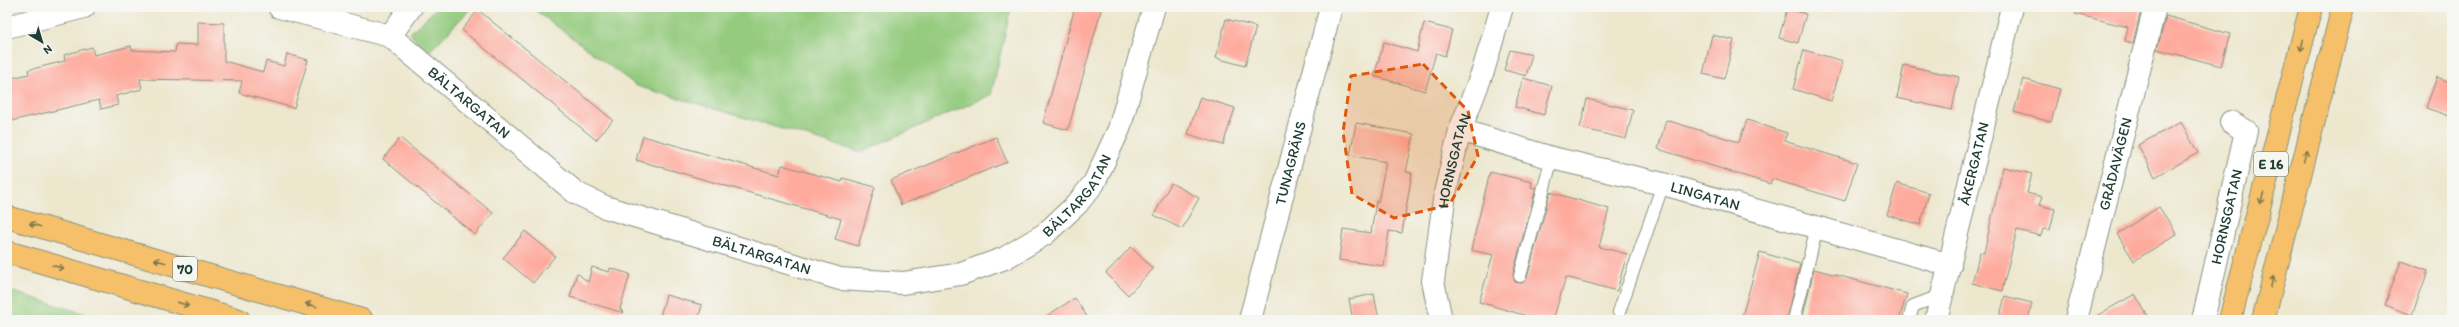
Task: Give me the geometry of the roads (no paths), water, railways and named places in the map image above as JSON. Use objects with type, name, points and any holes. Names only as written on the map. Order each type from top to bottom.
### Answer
[{"type":"highway","name":"E 16","points":[[2230,320],[2311,7]]},
{"type":"highway","name":"E 16","points":[[2263,320],[2343,7]]},
{"type":"highway","name":"70","points":[[7,217],[362,320]]},
{"type":"highway","name":"70","points":[[7,252],[239,320]]},
{"type":"street","points":[[7,27],[84,7]]},
{"type":"street","name":"BÄLTARGATAN","points":[[279,7],[390,36],[576,193],[605,207],[840,279],[903,283],[961,274],[1005,258],[1045,234],[1077,204],[1094,183],[1119,129],[1154,7]]},
{"type":"street","points":[[390,36],[411,7]]},
{"type":"street","name":"TUNAGRÄNS","points":[[1250,320],[1331,7]]},
{"type":"street","name":"HORNSGATAN","points":[[1441,320],[1433,281],[1445,193],[1460,130],[1483,71],[1502,7]]},
{"type":"street","name":"ÅKERGATAN","points":[[1936,320],[2012,7]]},
{"type":"street","name":"GRÅDAVÄGEN","points":[[2076,320],[2155,7]]},
{"type":"street","name":"HORNSGATAN","points":[[2203,320],[2246,131],[2231,122]]},
{"type":"street","name":"LINGATAN","points":[[1460,130],[1552,158],[1663,184],[1950,265]]},
{"type":"lane","points":[[1520,276],[1552,158]]},
{"type":"lane","points":[[1618,312],[1663,184]]},
{"type":"lane","points":[[1794,320],[1817,227]]},
{"type":"lane","points":[[1909,320],[1913,306],[1942,295]]}]
